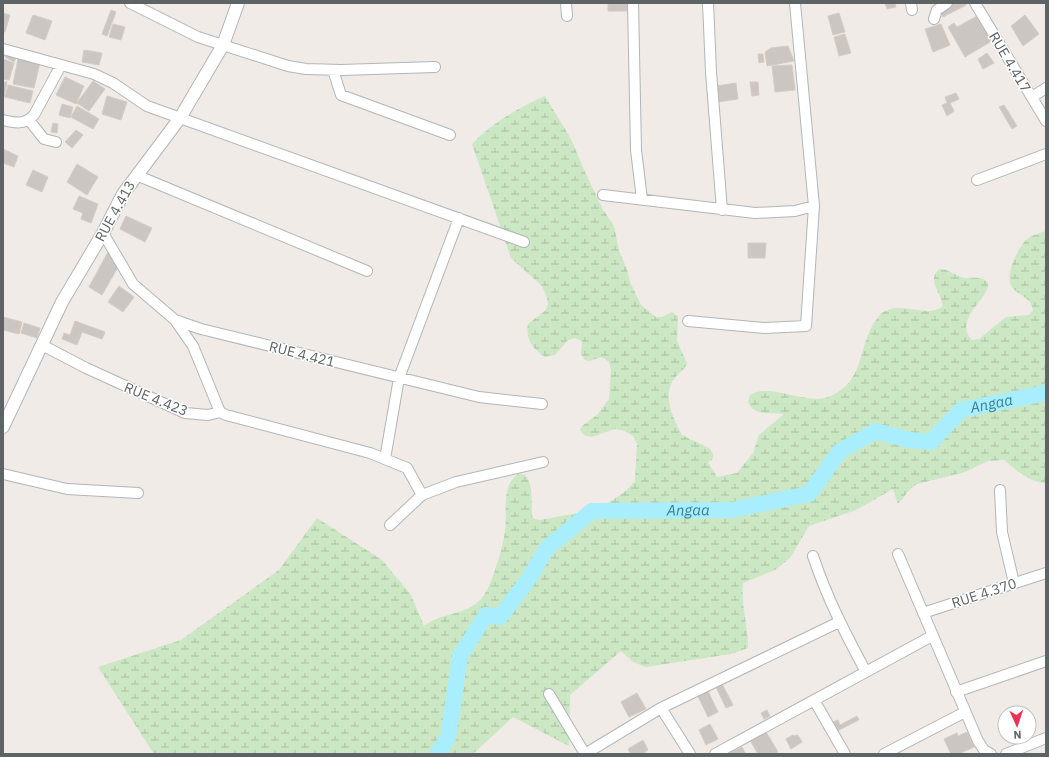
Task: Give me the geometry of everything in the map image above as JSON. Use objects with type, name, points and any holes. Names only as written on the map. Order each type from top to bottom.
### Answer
[{"type":"street","points":[[130,3],[198,37],[288,66],[306,69],[333,70],[435,67]]},
{"type":"street","name":"RUE 4.413","points":[[4,423],[62,302],[103,233],[122,194],[180,118],[223,46],[238,3]]},
{"type":"street","points":[[566,3],[567,16]]},
{"type":"street","points":[[633,3],[636,150],[642,199]]},
{"type":"street","points":[[708,3],[711,72],[722,210]]},
{"type":"street","points":[[688,321],[765,328],[806,326],[814,206],[795,3]]},
{"type":"street","points":[[934,19],[937,10],[947,3]]},
{"type":"street","name":"RUE 4.417","points":[[975,3],[1046,121]]},
{"type":"street","points":[[3,49],[94,74],[113,83],[147,106],[524,242]]},
{"type":"street","points":[[3,120],[20,123],[29,120],[34,115],[61,66]]},
{"type":"street","points":[[333,70],[341,95],[450,135]]},
{"type":"street","points":[[1032,97],[1046,88]]},
{"type":"street","points":[[29,120],[44,139],[56,142]]},
{"type":"street","points":[[978,180],[1046,154]]},
{"type":"street","points":[[136,175],[367,271]]},
{"type":"street","points":[[603,195],[755,213],[795,211],[814,206]]},
{"type":"street","points":[[385,459],[399,378],[459,218]]},
{"type":"street","name":"RUE 4.421","points":[[103,233],[133,284],[175,320],[201,328],[479,398],[542,404]]},
{"type":"street","points":[[175,320],[193,346],[220,412]]},
{"type":"street","name":"RUE 4.423","points":[[42,345],[86,368],[186,413],[208,415],[220,412],[226,415],[370,453],[407,468],[422,495]]},
{"type":"street","points":[[390,525],[422,495],[456,482],[543,462]]},
{"type":"street","points":[[3,474],[67,489],[138,493]]},
{"type":"street","points":[[1000,490],[1002,532],[1014,583]]},
{"type":"street","points":[[898,554],[978,742],[984,750],[991,754]]},
{"type":"street","points":[[813,556],[825,592],[839,622],[866,672]]},
{"type":"street","name":"RUE 4.370","points":[[923,613],[1046,573]]},
{"type":"street","points":[[549,694],[585,754],[661,708],[839,622]]},
{"type":"street","points":[[715,754],[932,636]]},
{"type":"street","points":[[956,692],[1046,661]]},
{"type":"street","points":[[814,700],[845,754]]},
{"type":"street","points":[[661,708],[690,754]]},
{"type":"street","points":[[884,754],[965,712]]},
{"type":"street","points":[[1006,754],[1045,738]]},
{"type":"green space","points":[[545,96],[571,139],[602,208],[614,226],[619,251],[627,269],[630,282],[641,305],[656,317],[662,317],[672,312],[678,316],[677,341],[687,363],[671,385],[669,392],[670,406],[672,414],[682,435],[709,448],[711,451],[713,458],[708,462],[717,477],[737,473],[753,453],[759,435],[784,414],[763,413],[754,410],[748,402],[750,395],[767,391],[819,399],[828,397],[841,390],[850,381],[856,371],[867,337],[872,326],[880,315],[887,310],[895,308],[928,311],[942,307],[941,298],[934,283],[936,273],[940,269],[964,278],[979,278],[988,283],[984,295],[969,317],[966,325],[967,332],[972,340],[979,339],[1006,317],[1029,315],[1033,310],[1032,305],[1013,289],[1010,281],[1011,268],[1016,255],[1026,240],[1038,233],[1046,231],[1046,483],[1034,481],[1019,472],[1004,460],[988,461],[965,472],[917,484],[898,504],[893,489],[856,510],[809,526],[790,558],[775,570],[743,583],[743,600],[748,648],[731,654],[646,667],[633,662],[621,651],[570,695],[569,746],[513,717],[473,754],[154,754],[98,667],[181,640],[279,570],[317,518],[382,560],[411,595],[424,626],[430,622],[468,608],[481,599],[485,593],[496,566],[504,538],[507,493],[512,479],[518,474],[525,475],[528,479],[532,494],[532,516],[534,519],[540,520],[600,509],[627,490],[635,481],[637,444],[633,436],[625,431],[615,429],[592,437],[584,435],[580,430],[582,426],[597,415],[609,399],[611,370],[609,362],[602,357],[589,361],[585,360],[581,354],[582,341],[575,338],[568,340],[555,355],[545,357],[537,351],[529,339],[527,329],[528,324],[546,310],[548,304],[547,298],[542,286],[511,258],[472,144],[488,129],[506,117]]},
{"type":"building","points":[[608,3],[627,3],[627,11],[608,11]]},
{"type":"building","points":[[885,3],[895,3],[896,7],[887,9]]},
{"type":"building","points":[[955,3],[965,3],[966,5],[943,17],[940,11]]},
{"type":"building","points":[[111,10],[116,12],[107,36],[102,34]]},
{"type":"building","points":[[3,13],[10,15],[5,32],[3,32]]},
{"type":"building","points":[[839,13],[845,32],[833,35],[828,16]]},
{"type":"building","points":[[33,15],[52,21],[45,40],[26,33]]},
{"type":"building","points":[[979,15],[991,35],[990,42],[965,57],[948,27],[954,23],[957,27]]},
{"type":"building","points":[[1025,15],[1039,34],[1023,46],[1011,26]]},
{"type":"building","points":[[113,24],[125,27],[121,40],[109,37]]},
{"type":"building","points":[[941,24],[950,45],[933,52],[925,29]]},
{"type":"building","points":[[845,34],[851,53],[839,56],[834,37]]},
{"type":"building","points":[[788,46],[794,61],[767,66],[765,52],[771,48]]},
{"type":"building","points":[[20,49],[42,54],[34,88],[13,84]]},
{"type":"building","points":[[8,50],[18,54],[14,62],[5,57]]},
{"type":"building","points":[[84,50],[102,53],[99,65],[82,62]]},
{"type":"building","points":[[987,53],[994,63],[983,69],[978,59]]},
{"type":"building","points":[[758,54],[763,54],[764,62],[759,63]]},
{"type":"building","points":[[3,59],[14,63],[9,80],[3,79]]},
{"type":"building","points":[[792,65],[795,90],[775,92],[772,66]]},
{"type":"building","points":[[65,77],[84,86],[76,104],[56,95]]},
{"type":"building","points":[[93,81],[105,89],[89,111],[77,103]]},
{"type":"building","points":[[3,82],[7,82],[3,102]]},
{"type":"building","points":[[750,82],[758,82],[759,95],[752,96]]},
{"type":"building","points":[[736,83],[738,99],[718,102],[716,86]]},
{"type":"building","points":[[8,85],[33,91],[30,103],[5,97]]},
{"type":"building","points":[[956,93],[959,99],[950,103],[954,111],[947,116],[942,105],[947,103],[945,97]]},
{"type":"building","points":[[107,96],[127,102],[121,120],[102,114]]},
{"type":"building","points":[[62,104],[73,107],[70,118],[59,115]]},
{"type":"building","points":[[1004,105],[1017,126],[1012,129],[999,107]]},
{"type":"building","points":[[77,106],[99,119],[93,129],[71,117]]},
{"type":"building","points":[[53,123],[58,124],[57,133],[51,132]]},
{"type":"building","points":[[76,130],[83,135],[72,148],[65,142]]},
{"type":"building","points":[[3,149],[18,156],[14,167],[3,163]]},
{"type":"building","points":[[77,164],[98,177],[87,195],[67,182]]},
{"type":"building","points":[[33,170],[48,177],[42,192],[26,185]]},
{"type":"building","points":[[79,196],[98,204],[91,223],[81,219],[83,213],[73,209]]},
{"type":"building","points":[[126,216],[152,228],[145,242],[120,229]]},
{"type":"building","points":[[748,243],[766,243],[765,258],[748,258]]},
{"type":"building","points":[[108,252],[122,260],[102,295],[89,287]]},
{"type":"building","points":[[119,286],[134,297],[123,312],[108,302]]},
{"type":"building","points":[[3,317],[22,322],[19,334],[3,330]]},
{"type":"building","points":[[75,321],[105,332],[102,339],[82,332],[77,345],[62,339],[64,333],[70,335]]},
{"type":"building","points":[[24,323],[40,328],[37,338],[21,333]]},
{"type":"building","points":[[720,680],[733,705],[726,708],[714,683]]},
{"type":"building","points":[[706,687],[718,712],[708,717],[696,692]]},
{"type":"building","points":[[637,693],[646,709],[629,717],[621,702]]},
{"type":"building","points":[[767,710],[770,716],[764,719],[761,713]]},
{"type":"building","points":[[857,716],[859,720],[835,732],[831,723],[838,720],[840,725]]},
{"type":"building","points":[[710,724],[718,739],[706,745],[699,730]]},
{"type":"building","points":[[766,732],[778,752],[774,754],[758,754],[750,740]]},
{"type":"building","points":[[967,732],[974,747],[958,754],[951,754],[944,739],[957,733],[958,736]]},
{"type":"building","points":[[793,735],[798,735],[802,742],[791,749],[786,739]]},
{"type":"building","points":[[643,740],[648,750],[642,754],[631,754],[628,749]]},
{"type":"building","points":[[742,747],[746,754],[728,754]]},
{"type":"waterway","name":"Angaa","points":[[437,754],[448,738],[460,656],[486,615],[500,617],[528,580],[547,548],[592,511],[732,510],[809,494],[840,451],[876,431],[909,440],[931,442],[961,410],[1046,393]]}]
